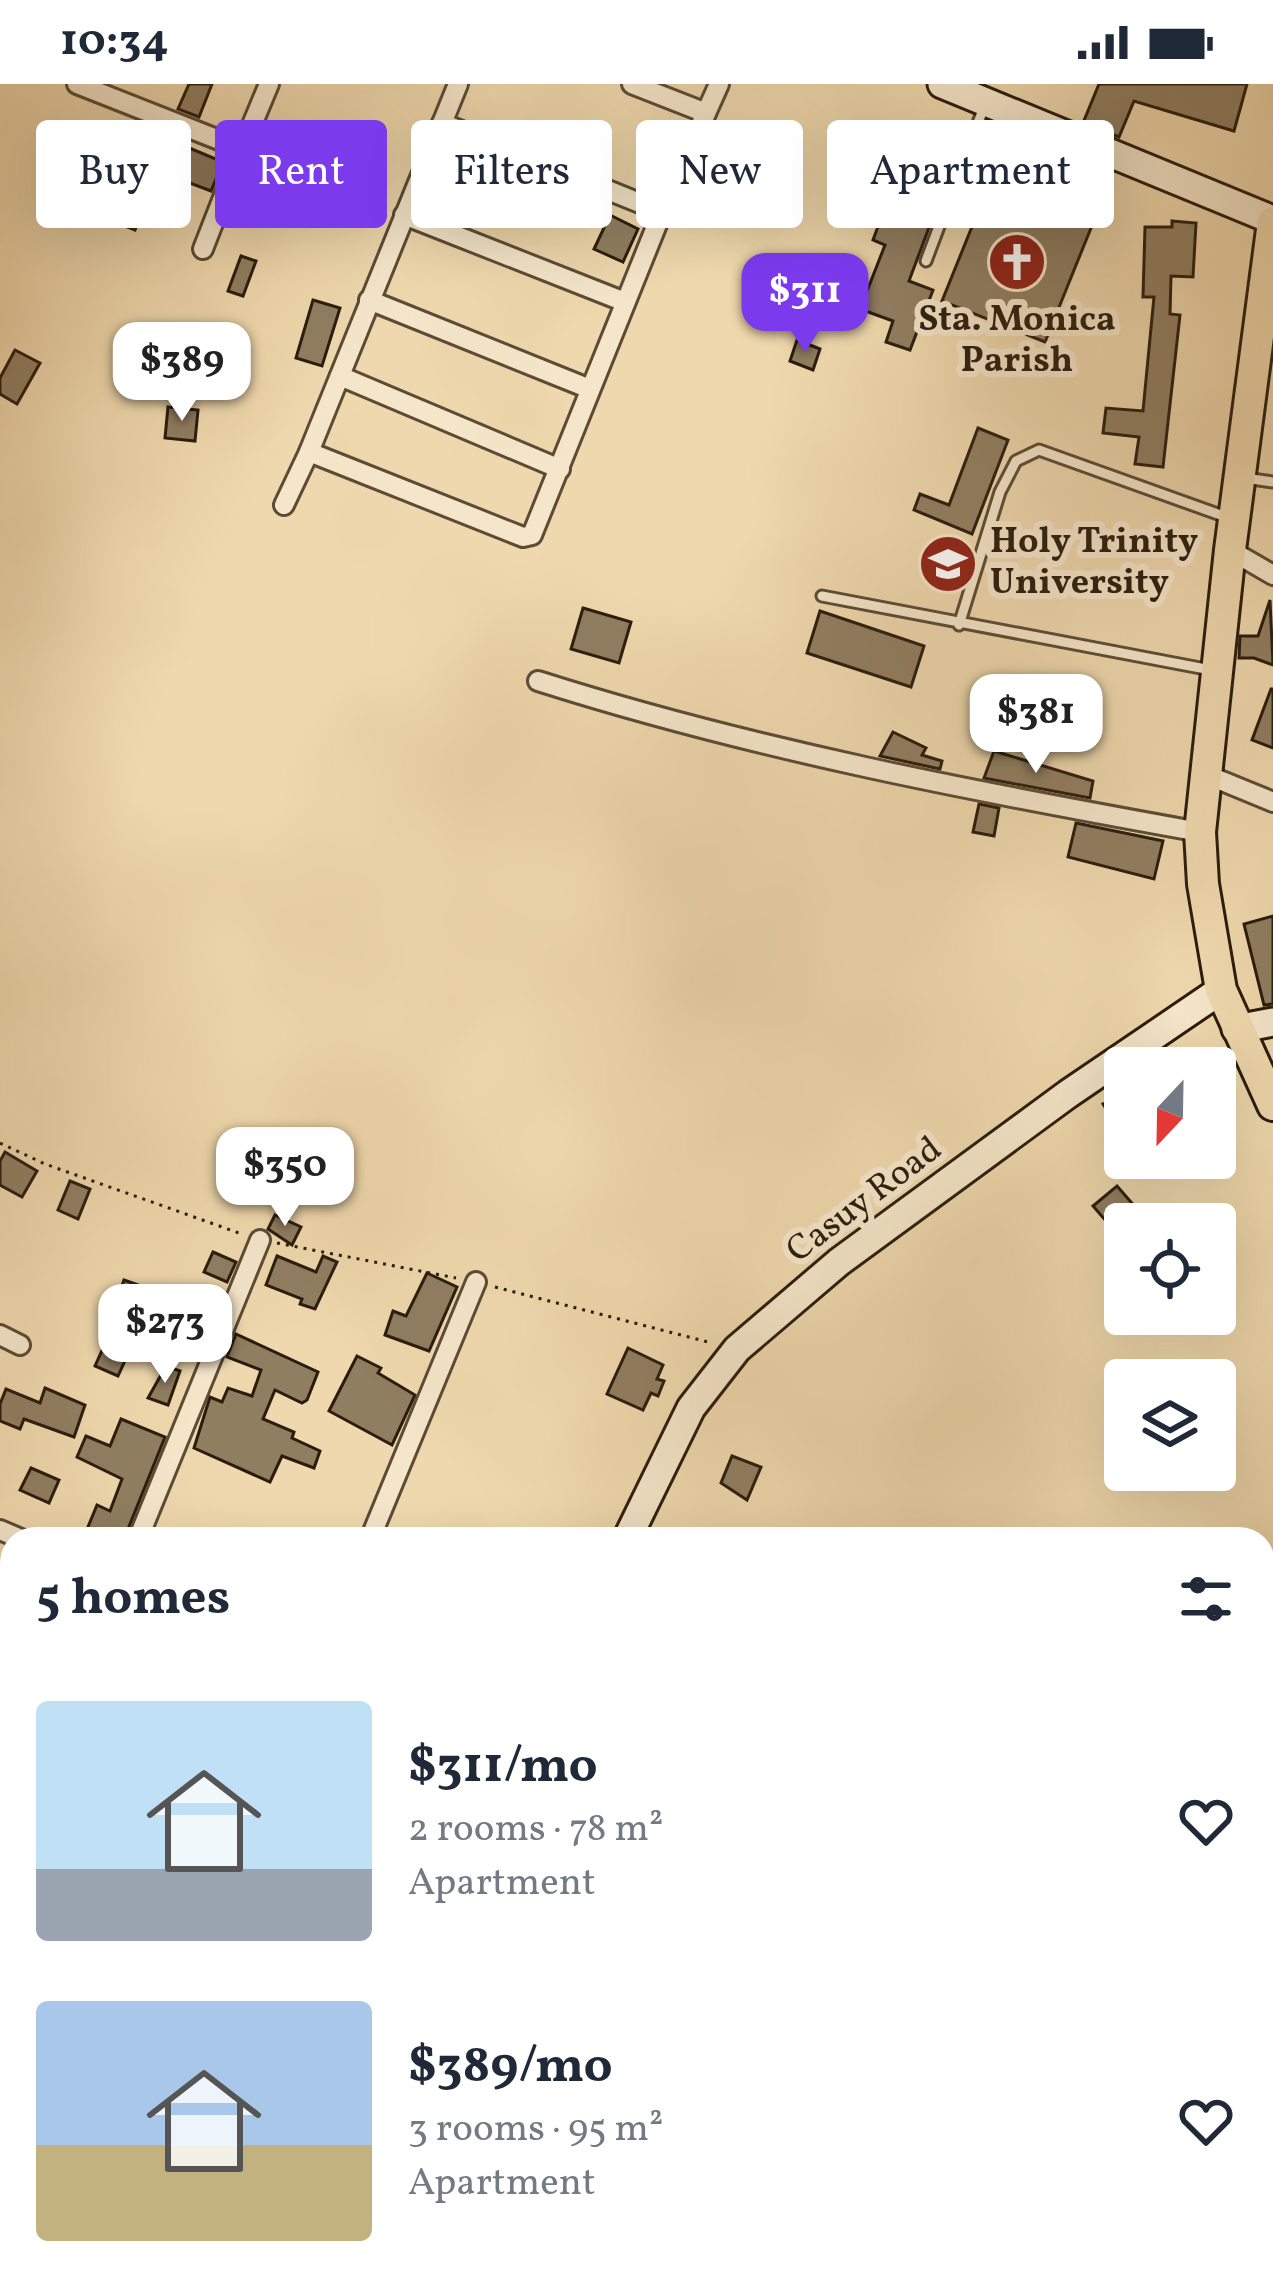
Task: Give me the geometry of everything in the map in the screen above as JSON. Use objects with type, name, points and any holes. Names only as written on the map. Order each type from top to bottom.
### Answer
[{"type":"main road","points":[[1273,221],[1232,535],[1201,832],[1203,884],[1221,990],[1273,1105]]},
{"type":"street","points":[[77,84],[215,138]]},
{"type":"street","points":[[254,120],[269,84]]},
{"type":"street","points":[[443,120],[458,84]]},
{"type":"street","points":[[632,84],[706,113]]},
{"type":"street","points":[[703,120],[719,84]]},
{"type":"street","points":[[942,84],[1273,221]]},
{"type":"street","points":[[284,505],[411,198]]},
{"type":"street","points":[[404,215],[625,302]]},
{"type":"street","points":[[203,249],[215,218]]},
{"type":"street","points":[[309,452],[523,537],[535,532],[655,228]]},
{"type":"street","points":[[369,300],[590,389]]},
{"type":"street","points":[[340,376],[560,470]]},
{"type":"street","points":[[1232,535],[1273,575]]},
{"type":"street","points":[[538,681],[704,730],[932,784],[1201,832]]},
{"type":"street","points":[[1205,774],[1273,802]]},
{"type":"street","name":"Casuy Road","points":[[633,1527],[691,1408],[737,1349],[856,1250],[1068,1094],[1221,990]]},
{"type":"street","points":[[1236,1029],[1273,1022]]},
{"type":"street","points":[[143,1527],[260,1240]]},
{"type":"street","points":[[375,1527],[476,1282]]},
{"type":"street","points":[[0,1336],[20,1345]]},
{"type":"lane","points":[[926,261],[986,102]]},
{"type":"lane","points":[[959,625],[1000,492],[1016,461],[1039,450],[1232,535]]},
{"type":"lane","points":[[1240,477],[1273,482]]},
{"type":"lane","points":[[822,596],[1216,671]]},
{"type":"path","points":[[0,1143],[45,1164],[260,1240],[476,1282],[737,1349]]},
{"type":"building","points":[[189,84],[212,84],[199,117],[178,109]]},
{"type":"building","points":[[1099,84],[1247,84],[1234,131],[1134,101],[1119,137],[1114,135],[1114,120],[1084,120]]},
{"type":"building","points":[[191,149],[215,159],[211,191],[191,183]]},
{"type":"building","points":[[612,216],[638,229],[623,262],[594,249],[604,228],[612,228]]},
{"type":"building","points":[[1172,221],[1196,223],[1193,277],[1171,276],[1170,314],[1180,315],[1163,467],[1135,464],[1139,437],[1103,433],[1106,408],[1143,411],[1154,297],[1143,297],[1145,227],[1172,227]]},
{"type":"building","points":[[877,228],[929,228],[909,281],[933,290],[910,350],[886,342],[893,321],[860,309],[885,245],[873,240]]},
{"type":"building","name":"Sta. Monica Parish","points":[[971,228],[1091,228],[1045,342],[942,301]]},
{"type":"building","points":[[241,256],[256,261],[243,296],[228,291]]},
{"type":"building","points":[[313,300],[340,308],[322,366],[296,358]]},
{"type":"building","points":[[797,340],[820,349],[813,370],[790,361]]},
{"type":"building","points":[[15,350],[40,363],[17,404],[0,394],[0,378]]},
{"type":"building","points":[[168,407],[198,410],[195,441],[165,438]]},
{"type":"building","points":[[978,428],[1008,440],[972,534],[914,510],[920,494],[949,505]]},
{"type":"building","points":[[1270,600],[1273,665],[1239,658],[1240,636],[1258,636]]},
{"type":"building","points":[[583,608],[631,622],[619,663],[571,649]]},
{"type":"building","points":[[820,611],[924,646],[911,687],[807,653]]},
{"type":"building","points":[[1273,689],[1273,748],[1252,740]]},
{"type":"building","points":[[893,732],[926,748],[922,755],[942,761],[940,769],[880,756]]},
{"type":"building","points":[[994,751],[1093,781],[1090,798],[984,778]]},
{"type":"building","points":[[979,804],[999,808],[994,836],[973,832]]},
{"type":"building","points":[[1076,823],[1163,841],[1154,879],[1068,857]]},
{"type":"building","points":[[1273,916],[1273,1004],[1264,1005],[1244,924]]},
{"type":"building","points":[[5,1152],[37,1171],[22,1197],[0,1185]]},
{"type":"building","points":[[70,1181],[90,1189],[78,1219],[58,1210]]},
{"type":"building","points":[[1117,1186],[1132,1203],[1104,1203],[1104,1219],[1093,1206]]},
{"type":"building","points":[[275,1215],[301,1227],[292,1245],[268,1229]]},
{"type":"building","points":[[213,1252],[236,1262],[227,1282],[204,1272]]},
{"type":"building","points":[[277,1256],[316,1272],[323,1256],[337,1262],[315,1309],[266,1285]]},
{"type":"building","points":[[427,1273],[457,1287],[429,1351],[385,1335],[393,1311],[406,1316]]},
{"type":"building","points":[[124,1280],[169,1296],[157,1331],[112,1314]]},
{"type":"building","points":[[236,1334],[318,1372],[302,1403],[275,1390],[263,1419],[294,1432],[292,1438],[320,1451],[314,1468],[282,1456],[270,1482],[194,1448],[210,1397],[222,1402],[228,1388],[252,1396],[261,1370],[227,1357]]},
{"type":"building","points":[[105,1344],[128,1354],[118,1376],[95,1366]]},
{"type":"building","points":[[628,1348],[663,1365],[657,1379],[664,1381],[658,1396],[651,1393],[643,1410],[607,1394]]},
{"type":"building","points":[[357,1356],[415,1395],[392,1445],[329,1411]]},
{"type":"building","points":[[166,1366],[180,1371],[168,1405],[148,1398]]},
{"type":"building","points":[[45,1388],[85,1405],[74,1437],[24,1419],[20,1429],[0,1421],[6,1389],[40,1403]]},
{"type":"building","points":[[121,1419],[165,1437],[129,1527],[88,1527],[97,1505],[110,1511],[122,1479],[77,1457],[86,1436],[110,1446]]},
{"type":"building","points":[[732,1456],[761,1467],[747,1500],[721,1483]]},
{"type":"building","points":[[31,1468],[59,1480],[49,1503],[20,1490]]},
{"type":"place","name":"Sta. Monica Parish","points":[[1017,262]]},
{"type":"place","name":"Holy Trinity University","points":[[948,564]]}]
